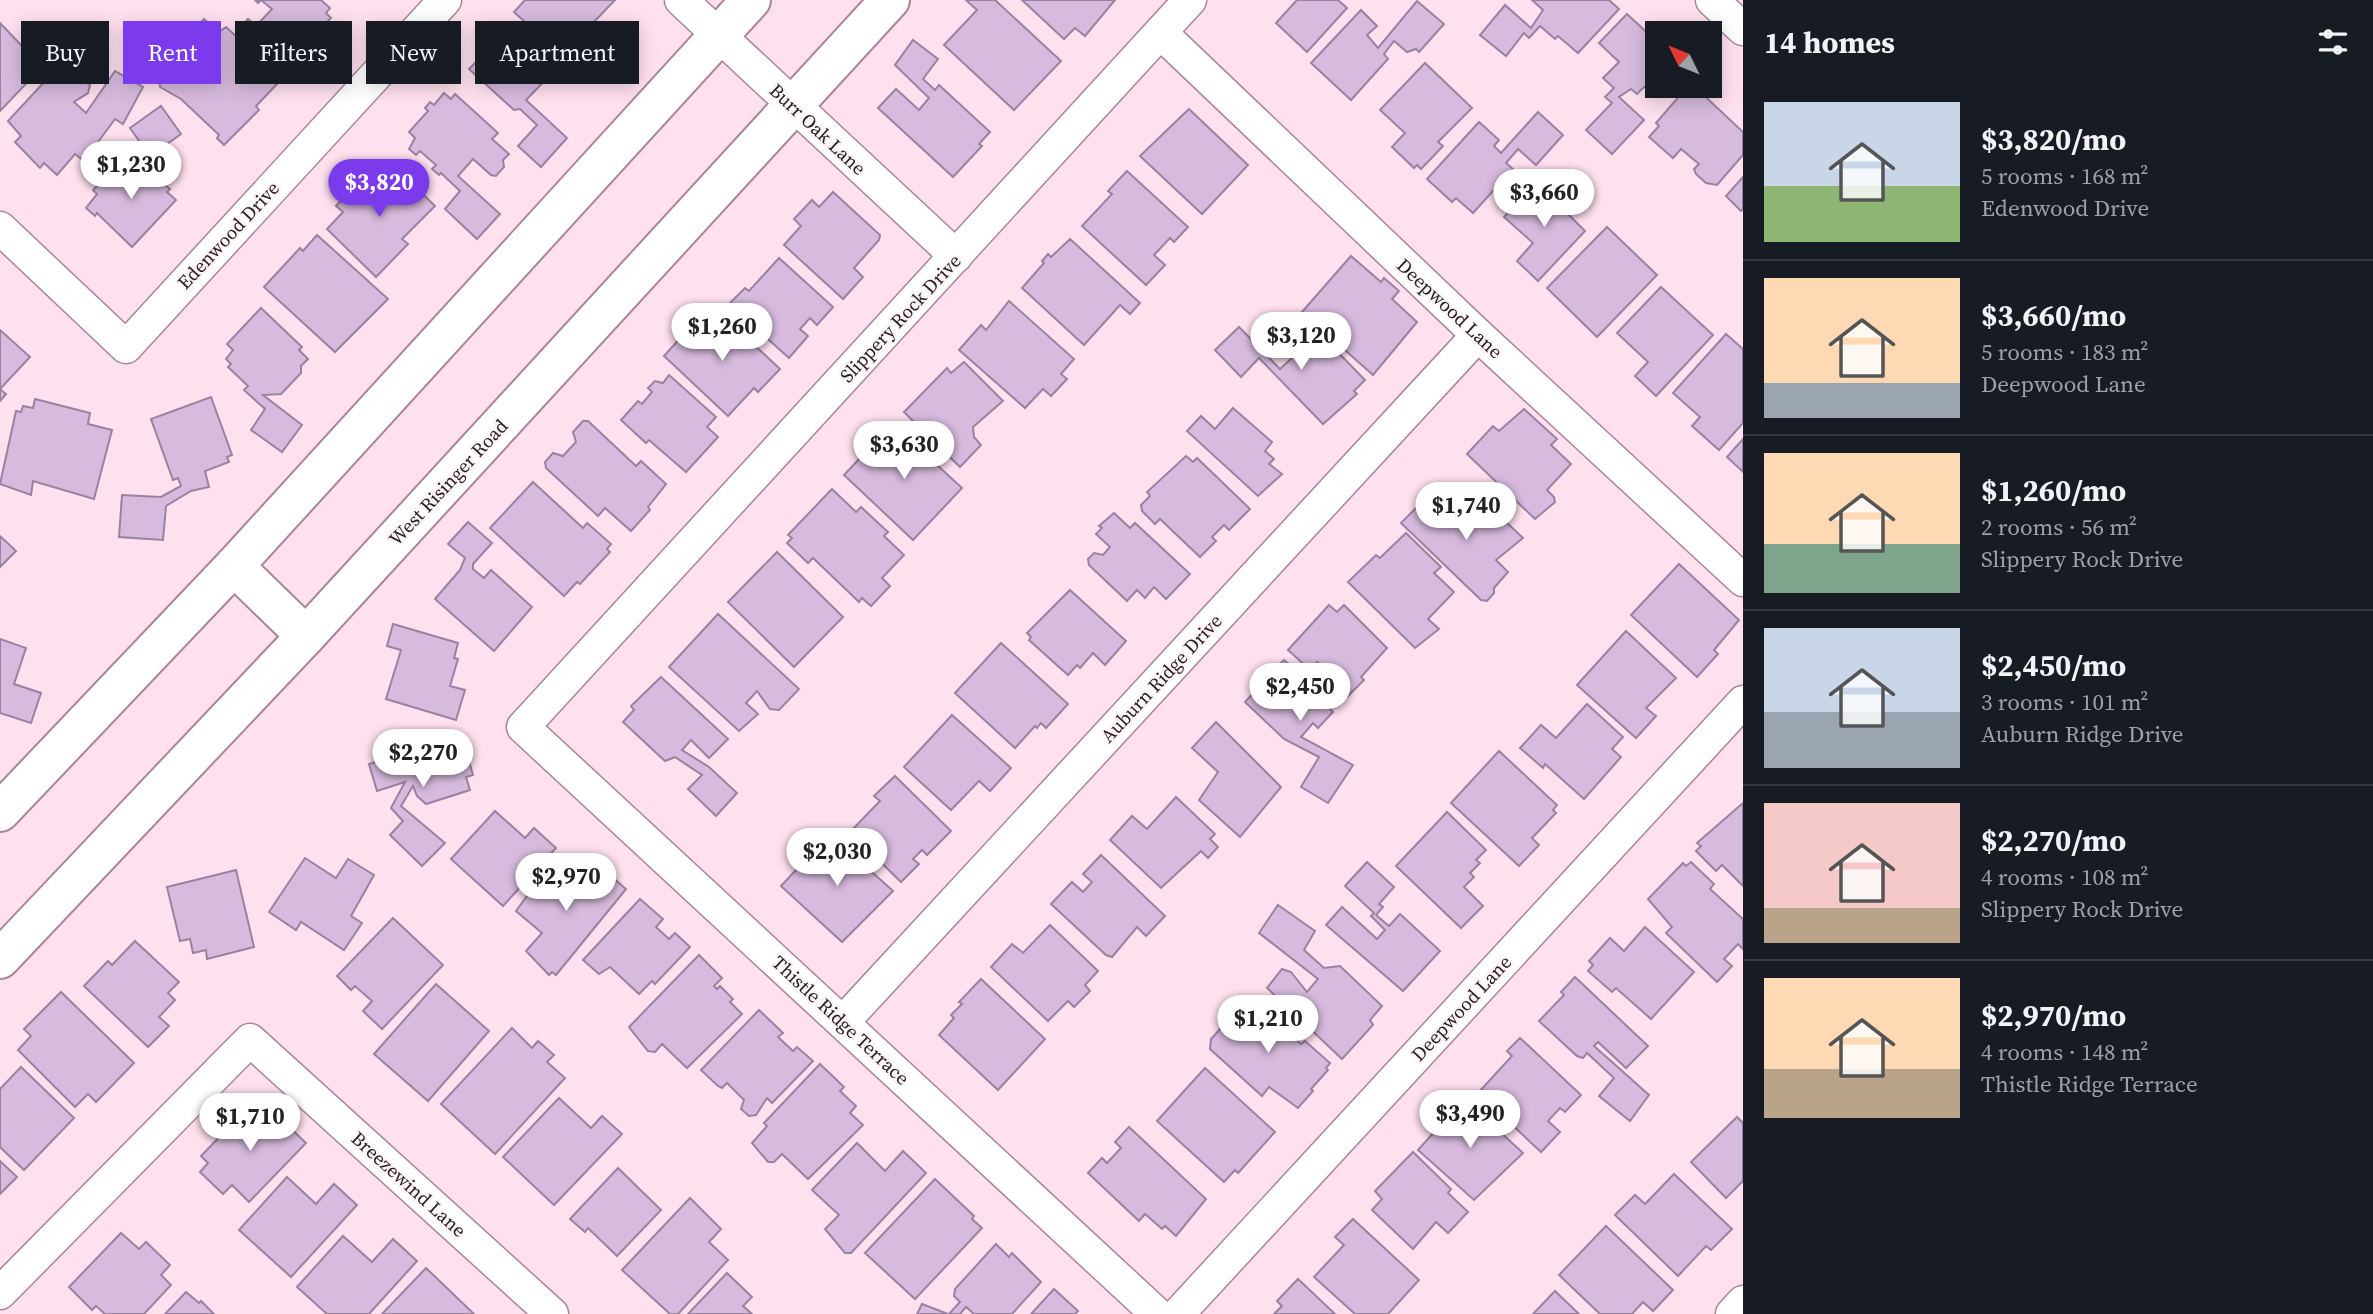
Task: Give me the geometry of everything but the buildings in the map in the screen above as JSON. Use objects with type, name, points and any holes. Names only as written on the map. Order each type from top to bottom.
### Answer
[{"type":"main road","points":[[0,812],[234,566],[751,0]]},
{"type":"main road","name":"West Risinger Road","points":[[0,959],[306,636],[890,0]]},
{"type":"main road","points":[[234,566],[306,636]]},
{"type":"street","name":"Edenwood Drive","points":[[0,228],[126,347],[445,0]]},
{"type":"street","name":"Burr Oak Lane","points":[[681,0],[956,256]]},
{"type":"street","name":"Slippery Rock Drive","points":[[523,727],[1190,0]]},
{"type":"street","points":[[1712,0],[1743,29]]},
{"type":"street","name":"Deepwood Lane","points":[[1161,33],[1478,335],[1743,580]]},
{"type":"street","name":"Auburn Ridge Drive","points":[[844,1022],[1478,335]]},
{"type":"street","name":"Deepwood Lane","points":[[1178,1314],[1743,702]]},
{"type":"street","name":"Thistle Ridge Terrace","points":[[523,727],[1157,1314]]},
{"type":"street","name":"Breezewind Lane","points":[[0,1293],[250,1040],[552,1314]]},
{"type":"street","points":[[1732,1314],[1743,1302]]}]
